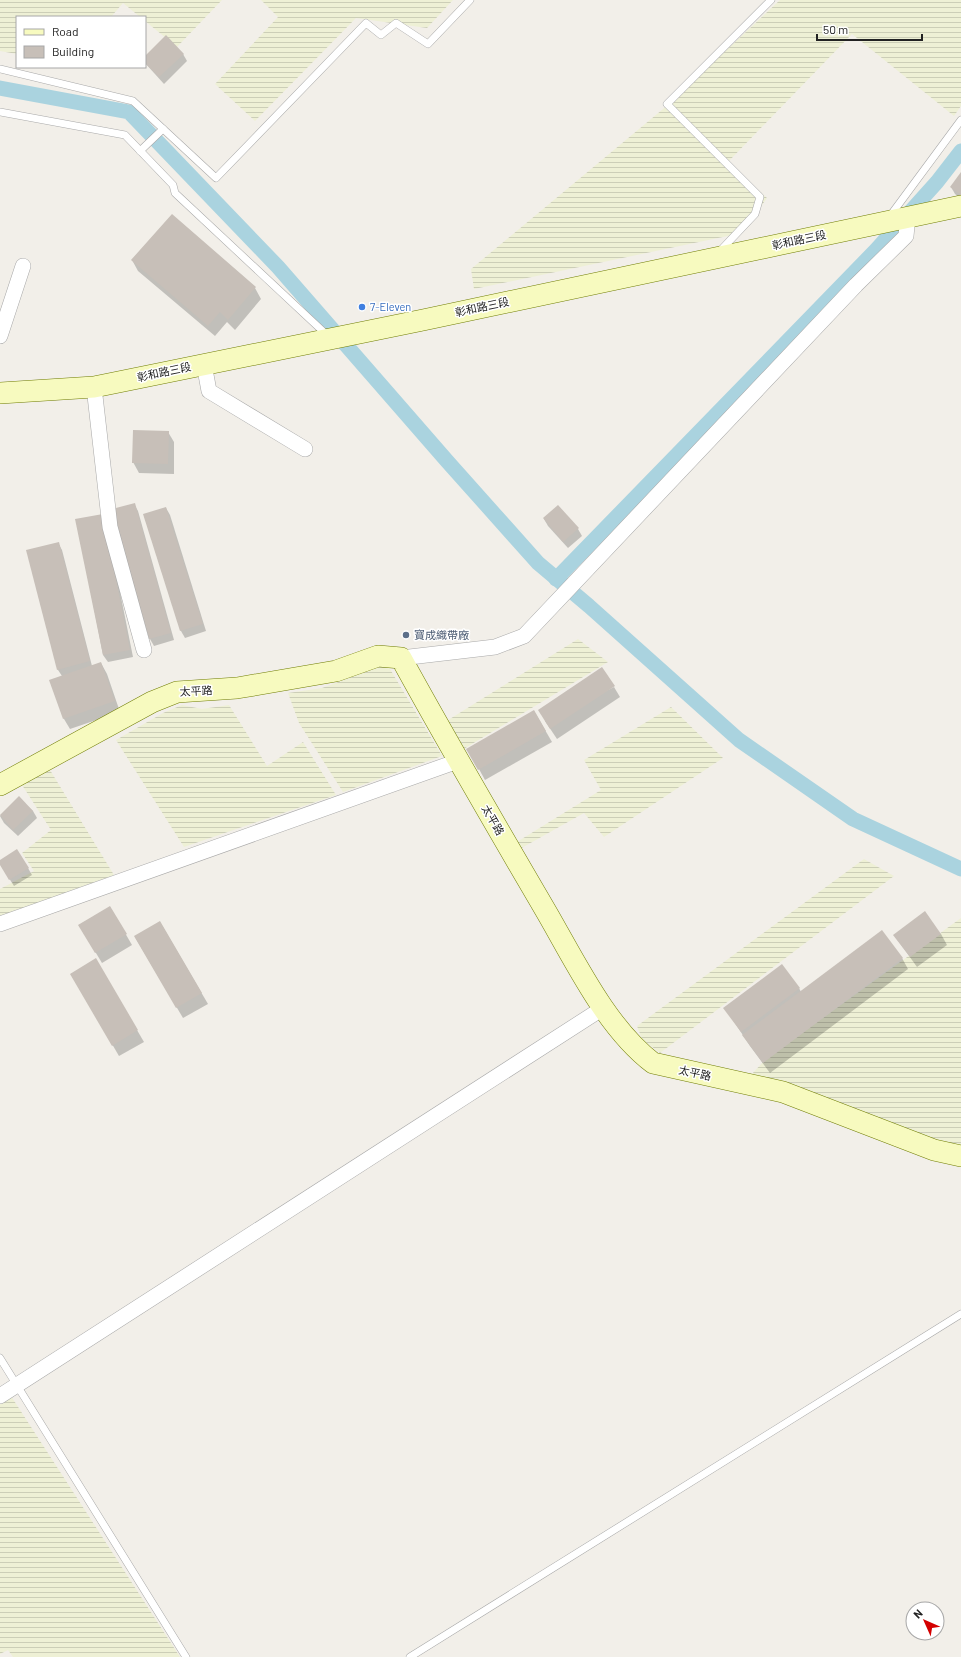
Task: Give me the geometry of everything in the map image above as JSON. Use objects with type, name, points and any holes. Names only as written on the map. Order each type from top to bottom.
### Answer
[{"type":"street","name":"彰和路三段","points":[[0,393],[94,387],[961,206]]},
{"type":"street","points":[[401,658],[495,648],[524,636],[856,285],[906,236],[908,216]]},
{"type":"street","points":[[0,336],[23,266]]},
{"type":"street","points":[[204,364],[209,391],[306,449]]},
{"type":"street","points":[[94,387],[110,527],[144,650]]},
{"type":"street","name":"太平路","points":[[0,785],[152,702],[176,692],[237,688],[336,672],[378,656],[401,658],[458,761],[603,1008],[640,1053],[653,1063],[783,1092],[934,1150],[961,1156]]},
{"type":"street","points":[[0,924],[458,761]]},
{"type":"street","points":[[0,1396],[603,1008]]},
{"type":"lane","points":[[0,69],[133,101],[216,178],[366,23],[381,35],[396,23],[428,44],[470,0]]},
{"type":"lane","points":[[713,258],[755,214],[760,197],[667,104],[772,0]]},
{"type":"lane","points":[[0,112],[125,135],[173,185],[175,192],[332,338]]},
{"type":"lane","points":[[885,222],[961,120]]},
{"type":"lane","points":[[140,151],[162,129]]},
{"type":"lane","points":[[410,1657],[961,1314]]},
{"type":"lane","points":[[0,1358],[186,1657]]},
{"type":"green space","points":[[0,0],[222,0],[177,47],[146,22],[146,16],[139,16],[123,3],[112,16],[16,16],[16,54],[0,51]]},
{"type":"green space","points":[[261,0],[453,0],[427,28],[356,18],[255,121],[215,84],[278,17]]},
{"type":"green space","points":[[780,0],[961,0],[961,106],[954,116],[852,34],[728,162],[767,198],[742,233],[474,289],[471,269],[669,104]]},
{"type":"green space","points":[[578,639],[608,662],[462,750],[445,722]]},
{"type":"green space","points":[[387,664],[442,756],[343,792],[299,723],[288,693],[322,688]]},
{"type":"green space","points":[[182,705],[202,709],[229,705],[267,766],[303,742],[336,795],[184,847],[116,740],[163,713]]},
{"type":"green space","points":[[671,707],[723,758],[604,837],[584,813],[518,850],[512,845],[601,790],[584,760]]},
{"type":"green space","points":[[50,770],[114,875],[0,917],[0,889],[34,871],[22,853],[51,830],[22,785]]},
{"type":"green space","points":[[864,859],[894,876],[660,1053],[642,1039],[637,1026]]},
{"type":"green space","points":[[961,918],[961,1147],[921,1136],[749,1077],[765,1060]]},
{"type":"green space","points":[[11,1396],[180,1657],[13,1657],[8,1650],[0,1654],[0,1402]]},
{"type":"building","points":[[166,35],[184,54],[159,77],[146,64],[146,55]]},
{"type":"building","points":[[961,172],[961,195],[950,187]]},
{"type":"building","points":[[172,214],[256,287],[228,320],[220,312],[208,326],[131,260]]},
{"type":"building","points":[[133,430],[169,431],[168,464],[132,463]]},
{"type":"building","points":[[135,503],[171,633],[149,639],[112,509]]},
{"type":"building","points":[[558,505],[579,528],[563,542],[543,518]]},
{"type":"building","points":[[166,507],[203,624],[180,631],[143,514]]},
{"type":"building","points":[[103,514],[130,650],[103,655],[75,519]]},
{"type":"building","points":[[59,542],[90,661],[57,670],[26,550]]},
{"type":"building","points":[[101,662],[115,701],[63,719],[49,680]]},
{"type":"building","points":[[602,667],[615,686],[550,729],[538,710]]},
{"type":"building","points":[[534,710],[546,731],[478,770],[466,749]]},
{"type":"building","points":[[19,796],[33,811],[13,830],[0,815]]},
{"type":"building","points":[[17,849],[29,868],[9,880],[0,865],[0,860]]},
{"type":"building","points":[[110,906],[127,934],[95,953],[78,925]]},
{"type":"building","points":[[925,911],[941,934],[910,957],[893,935]]},
{"type":"building","points":[[160,921],[202,993],[176,1008],[134,936]]},
{"type":"building","points":[[882,930],[903,958],[763,1063],[742,1035]]},
{"type":"building","points":[[96,958],[138,1030],[112,1046],[70,974]]},
{"type":"building","points":[[782,964],[800,988],[741,1032],[723,1008]]},
{"type":"waterway","points":[[0,88],[129,112],[278,267],[538,563],[589,606],[739,740],[853,819],[961,869]]},
{"type":"waterway","points":[[556,579],[876,250],[937,182],[961,151]]},
{"type":"place","name":"7-Eleven","points":[[362,307]]},
{"type":"place","name":"寶成織帶廠","points":[[406,635]]}]
